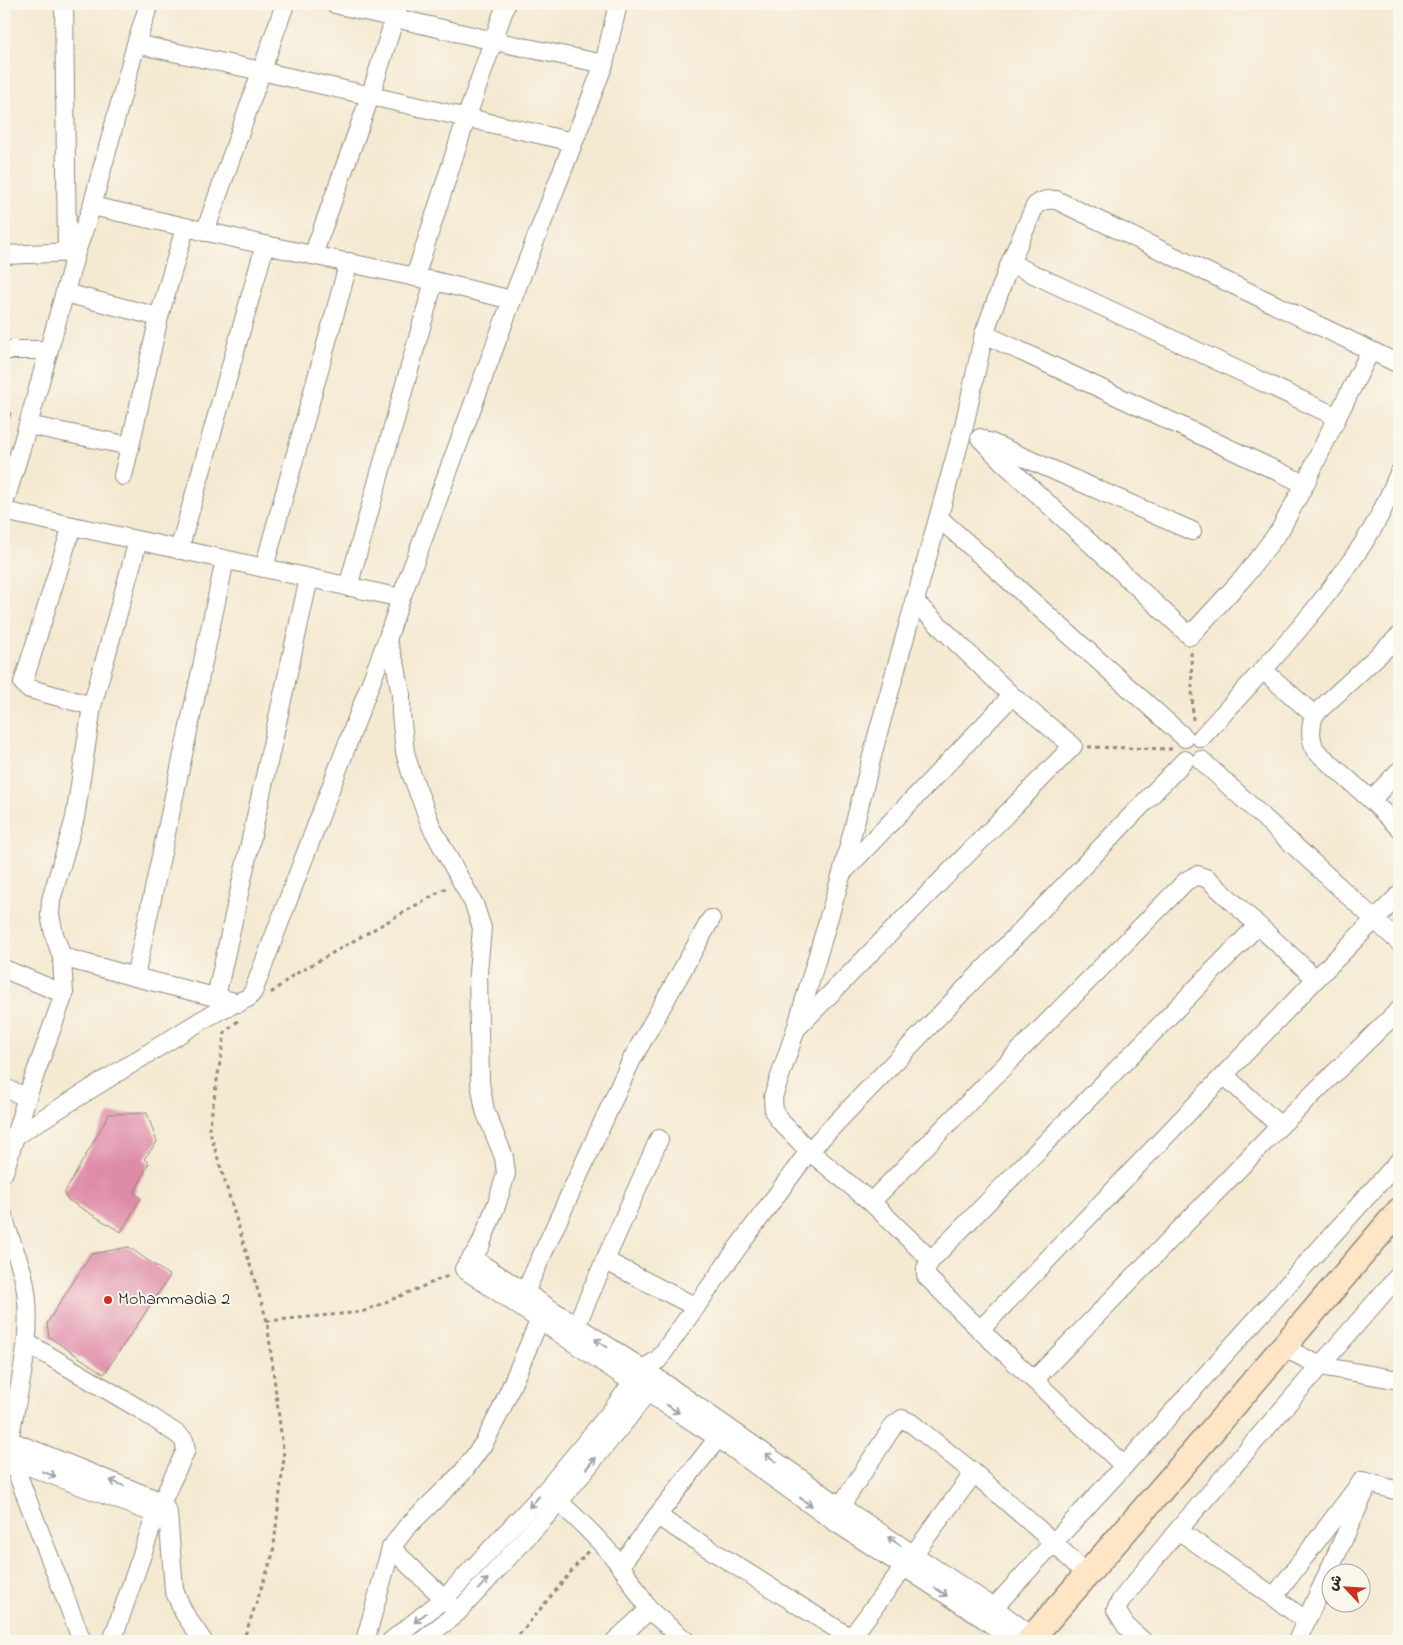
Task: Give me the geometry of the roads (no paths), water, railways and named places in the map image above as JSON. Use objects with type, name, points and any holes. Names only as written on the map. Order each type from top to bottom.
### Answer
[{"type":"street","points":[[4,504],[65,293],[71,252],[64,4]]},
{"type":"street","points":[[71,252],[92,206],[136,44],[149,4]]},
{"type":"street","points":[[205,232],[285,4]]},
{"type":"street","points":[[335,4],[397,11],[494,41],[604,64]]},
{"type":"street","points":[[415,277],[466,119],[506,4]]},
{"type":"street","points":[[239,1011],[253,992],[387,640],[512,300],[604,64],[618,4]]},
{"type":"street","points":[[313,255],[370,97],[397,11]]},
{"type":"street","points":[[136,44],[573,142]]},
{"type":"street","points":[[931,1260],[871,1202],[810,1151],[780,1121],[774,1112],[774,1097],[842,873],[914,601],[964,426],[984,334],[1010,263],[1035,206],[1041,201],[1048,199],[1056,200],[1370,352],[1399,364]]},
{"type":"street","points":[[92,206],[434,281],[512,300]]},
{"type":"street","points":[[123,476],[159,317],[186,228]]},
{"type":"street","points":[[179,550],[265,245]]},
{"type":"street","points":[[4,256],[71,252]]},
{"type":"street","points":[[264,568],[349,262]]},
{"type":"street","points":[[1010,263],[1337,417]]},
{"type":"street","points":[[348,587],[434,281]]},
{"type":"street","points":[[65,293],[159,317]]},
{"type":"street","points":[[984,334],[1305,484]]},
{"type":"street","points":[[4,350],[48,350]]},
{"type":"street","points":[[964,426],[980,438],[1002,461],[1190,636],[1244,577],[1280,530],[1305,484],[1370,352]]},
{"type":"street","points":[[28,424],[130,446]]},
{"type":"street","points":[[980,438],[1192,531]]},
{"type":"street","points":[[422,1641],[458,1612],[559,1502],[736,1250],[810,1151],[1191,747],[1262,670],[1322,599],[1352,560],[1372,529],[1399,473]]},
{"type":"street","points":[[4,511],[401,598]]},
{"type":"street","points":[[939,518],[1191,747],[1399,942]]},
{"type":"street","points":[[72,526],[23,683],[27,688],[92,706]]},
{"type":"street","points":[[4,1172],[27,1097],[64,994],[62,957],[54,934],[50,908],[75,818],[92,706],[138,541]]},
{"type":"street","points":[[135,977],[225,560]]},
{"type":"street","points":[[216,997],[309,578]]},
{"type":"street","points":[[796,1029],[1073,746],[1012,696],[914,601]]},
{"type":"street","points":[[1399,636],[1314,715],[1311,726],[1311,739],[1315,750],[1399,828]]},
{"type":"street","points":[[387,640],[402,694],[401,714],[405,752],[411,774],[432,828],[461,879],[480,917],[482,928],[478,972],[480,1083],[485,1111],[504,1157],[506,1174],[497,1204],[480,1246],[468,1263],[723,1432],[836,1513],[988,1613],[1025,1640],[1088,1576],[1399,1211]]},
{"type":"street","points":[[1262,670],[1314,715]]},
{"type":"street","points":[[842,873],[1012,696]]},
{"type":"street","points":[[1371,800],[1399,771]]},
{"type":"street","points":[[871,1202],[1186,881],[1196,875],[1208,878],[1257,926],[1316,979]]},
{"type":"street","points":[[980,1330],[1224,1074],[1399,895]]},
{"type":"street","points":[[522,1299],[631,1061],[711,919]]},
{"type":"street","points":[[1124,1466],[980,1330],[926,1276],[926,1268],[931,1260],[1257,926]]},
{"type":"street","points":[[62,957],[216,997],[239,1011]]},
{"type":"street","points":[[4,969],[64,994]]},
{"type":"street","points":[[15,1136],[202,1020],[222,1009],[239,1011]]},
{"type":"street","points":[[1034,1380],[1280,1126],[1399,1010]]},
{"type":"street","points":[[1224,1074],[1280,1126]]},
{"type":"street","points":[[4,1088],[27,1097]]},
{"type":"street","points":[[573,1333],[660,1139]]},
{"type":"street","points":[[988,1613],[1124,1466],[1399,1161]]},
{"type":"street","points":[[4,1217],[23,1276],[28,1305],[27,1343],[7,1450],[82,1641]]},
{"type":"street","points":[[606,1261],[696,1307]]},
{"type":"street","points":[[1143,1641],[1126,1626],[1116,1610],[1128,1590],[1399,1275]]},
{"type":"street","points":[[522,1299],[540,1318],[573,1333]]},
{"type":"street","points":[[364,1641],[391,1548],[406,1528],[462,1473],[484,1443],[501,1410],[540,1318]]},
{"type":"street","points":[[27,1343],[138,1408],[184,1440],[186,1450],[112,1641]]},
{"type":"street","points":[[1283,1347],[1320,1366],[1399,1380]]},
{"type":"street","points":[[391,1641],[445,1598],[547,1489],[613,1409],[645,1380]]},
{"type":"street","points":[[836,1513],[894,1425],[902,1419],[910,1423],[974,1472],[1053,1542],[1088,1576]]},
{"type":"street","points":[[620,1566],[723,1432]]},
{"type":"street","points":[[7,1450],[162,1510]]},
{"type":"street","points":[[657,1516],[852,1640],[974,1472]]},
{"type":"street","points":[[1274,1597],[1362,1481],[1399,1491]]},
{"type":"street","points":[[1297,1641],[1369,1483]]},
{"type":"street","points":[[559,1502],[598,1538],[620,1566],[649,1610],[686,1641]]},
{"type":"street","points":[[162,1510],[174,1590],[184,1613],[203,1641]]},
{"type":"street","points":[[1178,1530],[1306,1621]]},
{"type":"street","points":[[391,1548],[458,1612]]},
{"type":"street","points":[[615,1641],[649,1610]]},
{"type":"place","name":"Mohammadia 2","points":[[108,1300]]}]
